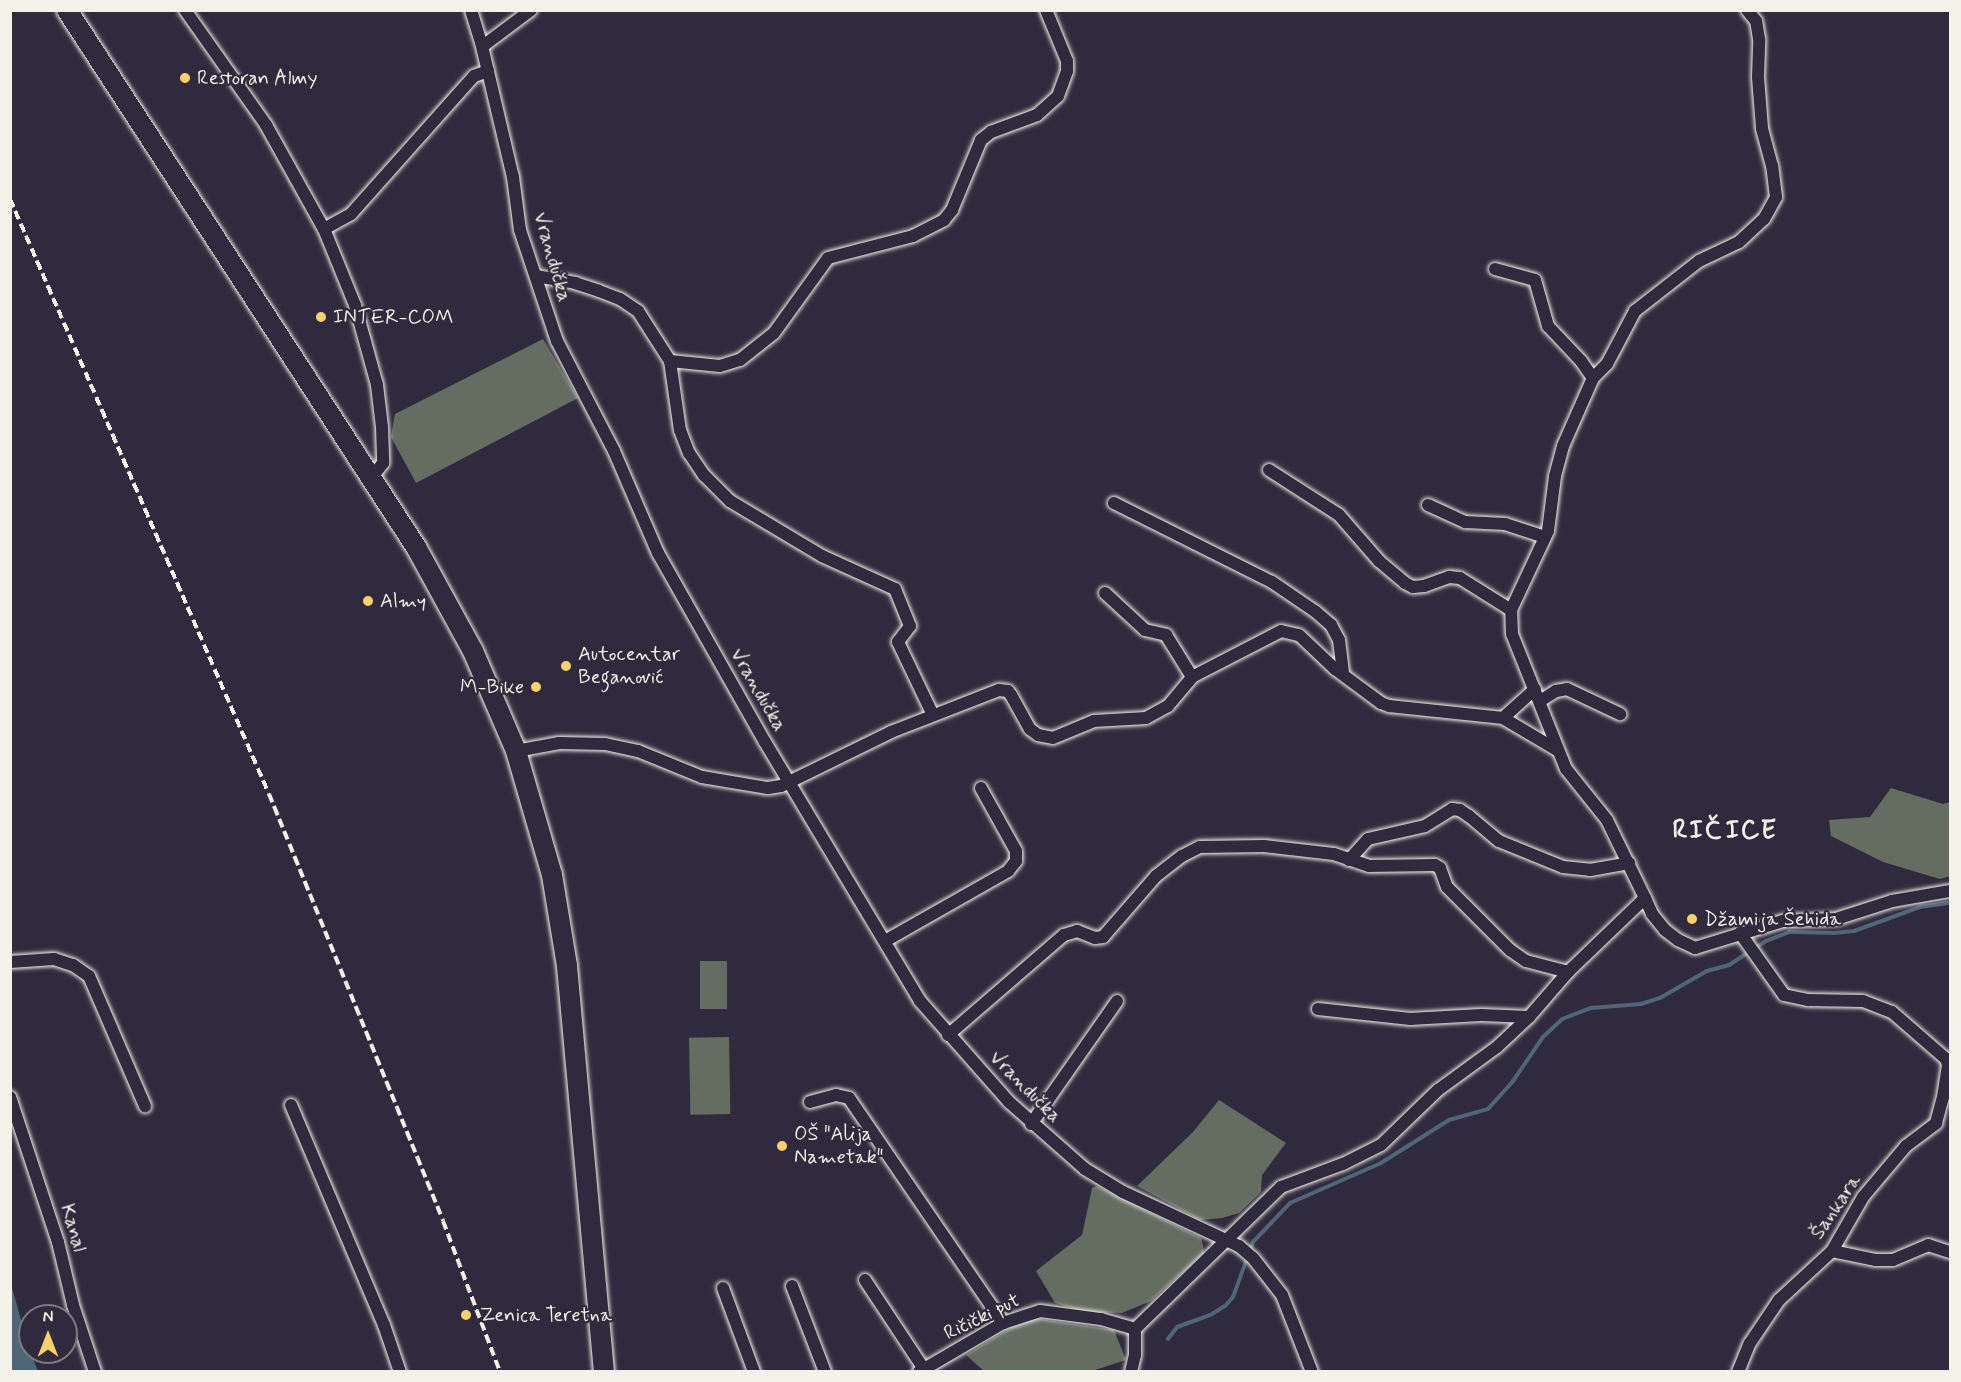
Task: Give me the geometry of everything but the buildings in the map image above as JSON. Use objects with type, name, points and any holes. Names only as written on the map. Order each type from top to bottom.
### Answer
[{"type":"main road","points":[[67,10],[416,547],[459,623],[493,693],[516,751],[552,875],[567,966],[604,1371]]},
{"type":"street","points":[[185,10],[266,125],[324,229],[355,305],[377,385],[383,463],[372,477]]},
{"type":"street","name":"Vrandučka","points":[[471,10],[483,46],[513,177],[520,230],[557,341],[614,452],[658,553],[765,742],[920,1001],[948,1035],[1031,1124],[1085,1169],[1242,1248],[1252,1257],[1282,1295],[1312,1371]]},
{"type":"street","points":[[483,46],[531,10]]},
{"type":"street","points":[[670,361],[720,366],[740,360],[774,333],[828,258],[913,236],[944,220],[952,210],[981,141],[991,132],[1037,115],[1058,96],[1067,71],[1067,61],[1046,10]]},
{"type":"street","points":[[1747,10],[1756,21],[1759,39],[1758,77],[1762,128],[1772,166],[1776,197],[1764,219],[1739,242],[1699,261],[1635,312],[1607,364],[1593,378],[1563,446],[1545,537],[1511,610],[1512,634],[1566,769],[1607,820],[1652,914],[1665,930],[1678,940],[1695,948],[1707,946],[1740,933],[1783,921],[1836,919],[1892,901],[1950,891]]},
{"type":"street","points":[[324,229],[351,214],[474,76],[488,71]]},
{"type":"street","points":[[1495,269],[1535,280],[1548,326],[1581,361],[1593,378]]},
{"type":"street","points":[[536,276],[575,283],[620,299],[638,312],[670,361],[680,430],[689,453],[704,475],[730,501],[822,556],[895,589],[910,626],[898,642],[933,715]]},
{"type":"street","points":[[1269,470],[1340,515],[1379,561],[1405,583],[1413,587],[1424,586],[1449,577],[1460,578],[1511,610]]},
{"type":"street","points":[[1114,503],[1272,582],[1316,612],[1331,625],[1340,640],[1343,674]]},
{"type":"street","points":[[1428,505],[1465,522],[1505,524],[1545,537]]},
{"type":"street","points":[[1105,593],[1145,630],[1166,635],[1192,677]]},
{"type":"street","points":[[516,751],[559,742],[606,744],[638,751],[702,777],[768,788],[790,781],[933,715],[999,690],[1008,691],[1030,729],[1038,735],[1053,738],[1094,721],[1146,718],[1158,713],[1192,677],[1281,631],[1299,635],[1343,674],[1389,706],[1503,718],[1557,750]]},
{"type":"street","points":[[1503,718],[1537,695],[1567,689],[1620,714]]},
{"type":"street","points":[[885,941],[1008,871],[1016,861],[1016,851],[981,788]]},
{"type":"street","points":[[1349,860],[1351,854],[1368,839],[1425,826],[1452,809],[1460,810],[1470,816],[1499,841],[1563,867],[1590,870],[1629,863]]},
{"type":"street","points":[[948,1035],[1064,934],[1077,931],[1095,938],[1102,937],[1156,876],[1182,856],[1200,847],[1264,846],[1334,854],[1370,866],[1435,865],[1440,868],[1447,887],[1510,950],[1526,961],[1568,972]]},
{"type":"street","points":[[1131,1371],[1135,1355],[1135,1329],[1281,1187],[1343,1164],[1381,1145],[1438,1090],[1497,1047],[1529,1017],[1568,972],[1645,898]]},
{"type":"street","points":[[1740,933],[1784,995],[1808,1000],[1863,1001],[1892,1012],[1948,1059],[1943,1097],[1936,1123],[1950,1120]]},
{"type":"street","points":[[10,962],[54,959],[73,965],[89,976],[145,1106]]},
{"type":"street","points":[[1031,1124],[1117,1001]]},
{"type":"street","points":[[1318,1009],[1410,1019],[1481,1015],[1529,1017]]},
{"type":"street","points":[[810,1102],[836,1095],[849,1098],[1003,1323]]},
{"type":"street","name":"Kanal","points":[[10,1098],[58,1242],[73,1305],[94,1371]]},
{"type":"street","points":[[291,1105],[384,1324],[400,1371]]},
{"type":"street","name":"Šankara","points":[[1738,1371],[1750,1343],[1779,1300],[1832,1251],[1863,1197],[1906,1146],[1936,1123]]},
{"type":"street","points":[[1832,1251],[1876,1260],[1893,1260],[1928,1245],[1950,1252]]},
{"type":"street","points":[[865,1280],[922,1370]]},
{"type":"street","points":[[792,1286],[825,1371]]},
{"type":"street","points":[[723,1288],[754,1371]]},
{"type":"street","name":"Ričički put","points":[[922,1370],[1003,1323],[1040,1311],[1101,1319],[1135,1329]]},
{"type":"green space","points":[[543,339],[578,398],[416,483],[391,437],[395,414]]},
{"type":"green space","points":[[1891,788],[1943,804],[1950,802],[1950,876],[1940,879],[1883,862],[1831,836],[1829,820],[1870,817]]},
{"type":"green space","points":[[700,961],[727,961],[727,1009],[700,1009]]},
{"type":"green space","points":[[729,1037],[730,1114],[690,1115],[689,1038]]},
{"type":"green space","points":[[1219,1100],[1286,1143],[1262,1175],[1261,1192],[1239,1213],[1222,1218],[1200,1220],[1137,1186],[1193,1132]]},
{"type":"green space","points":[[1097,1186],[1201,1238],[1203,1245],[1204,1253],[1151,1301],[1122,1313],[1084,1312],[1055,1303],[1036,1271],[1082,1235],[1092,1188]]},
{"type":"green space","points":[[1032,1318],[1114,1330],[1126,1360],[1092,1371],[985,1372],[966,1355],[1015,1325]]},
{"type":"water","points":[[11,1284],[18,1309],[18,1364],[35,1364],[38,1371],[11,1371]]},
{"type":"waterway","points":[[1168,1339],[1177,1327],[1212,1314],[1225,1306],[1233,1297],[1253,1242],[1290,1203],[1381,1163],[1449,1120],[1488,1109],[1513,1081],[1543,1037],[1562,1019],[1591,1008],[1641,1004],[1660,998],[1707,971],[1729,965],[1766,941],[1789,932],[1854,931],[1920,907],[1950,903]]},
{"type":"railway","points":[[10,199],[269,794],[443,1221],[500,1372]]},
{"type":"place","name":"Restoran Almy","points":[[185,78]]},
{"type":"place","name":"INTER-COM","points":[[321,317]]},
{"type":"place","name":"Almy","points":[[368,601]]},
{"type":"place","name":"Autocentar Beganović","points":[[566,666]]},
{"type":"place","name":"M-Bike","points":[[536,687]]},
{"type":"place","name":"Džamija Šehida","points":[[1692,919]]},
{"type":"place","name":"OŠ \"Alija Nametak\"","points":[[782,1146]]},
{"type":"place","name":"Zenica Teretna","points":[[466,1315]]},
{"type":"district","name":"RIČICE","points":[[1725,832]]}]
